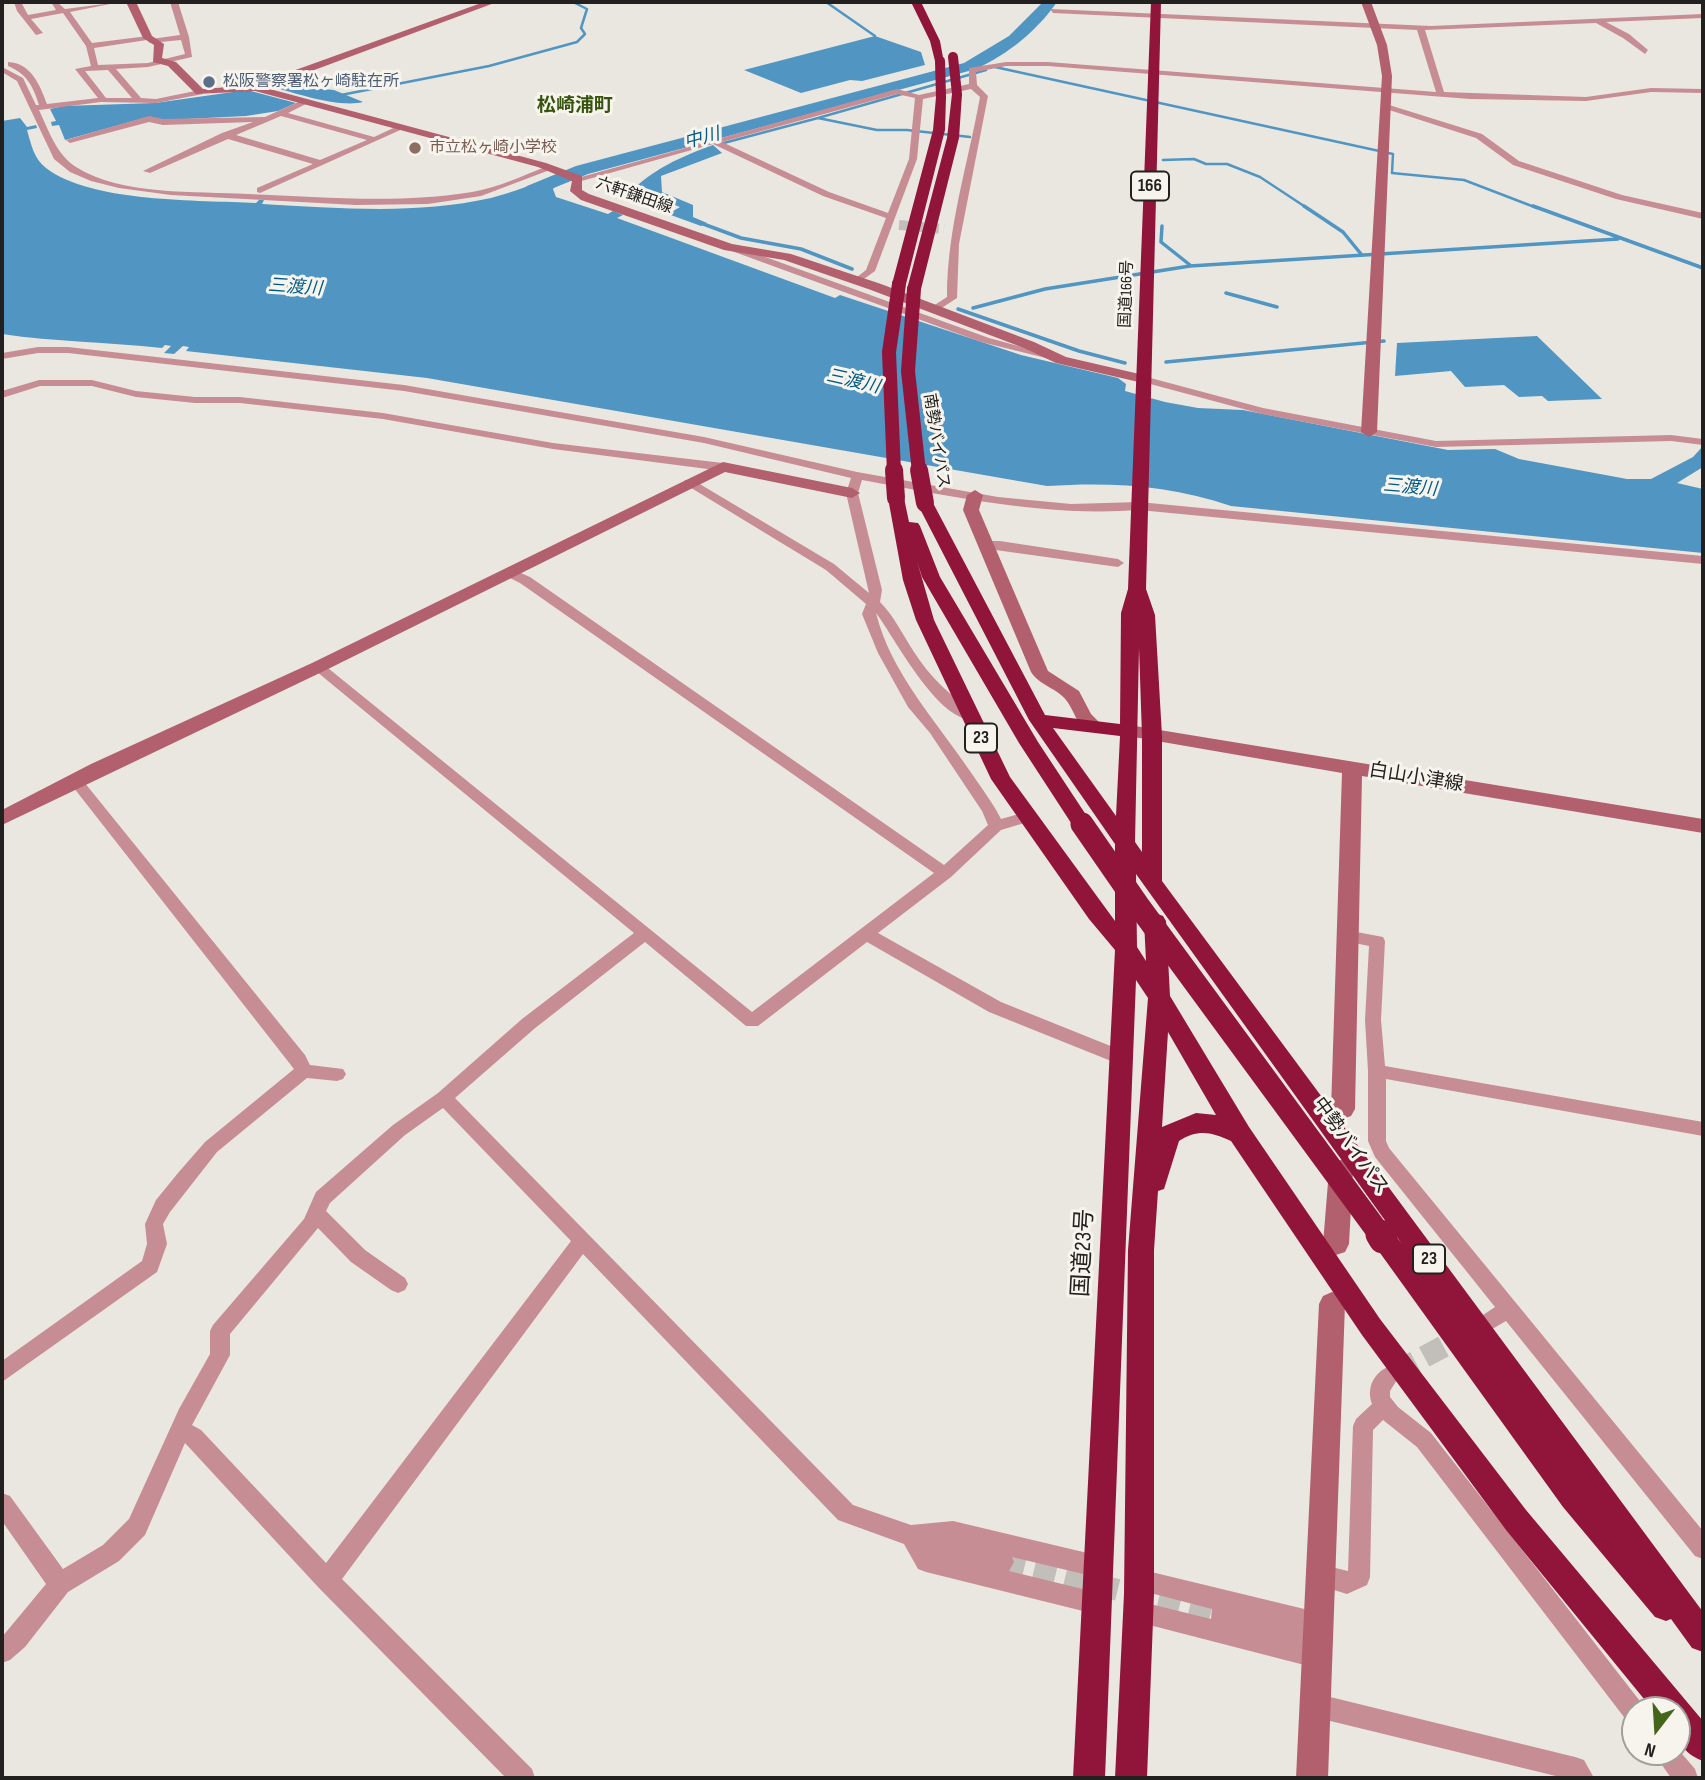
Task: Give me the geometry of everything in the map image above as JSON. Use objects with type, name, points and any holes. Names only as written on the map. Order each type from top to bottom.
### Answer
[{"type":"highway","name":"23","points":[[916,2],[935,41],[940,61],[941,97],[938,133],[932,160]]},
{"type":"highway","points":[[928,2],[936,13]]},
{"type":"highway","name":"国道166号","points":[[1129,731],[1130,613],[1137,589],[1156,2]]},
{"type":"highway","name":"南勢バイパス","points":[[949,45],[957,94],[953,135],[915,289],[907,352],[910,428],[925,503],[1044,721],[1125,842]]},
{"type":"highway","name":"中勢バイパス","points":[[932,160],[899,284],[889,352],[891,429],[896,475],[901,499],[931,577],[1029,743],[1138,905],[1573,1497],[1703,1649]]},
{"type":"highway","name":"23","points":[[901,499],[912,580],[926,620],[1001,779],[1159,997],[1241,1134],[1370,1327],[1516,1520],[1661,1696]]},
{"type":"highway","name":"中勢バイパス","points":[[925,503],[930,537],[977,656]]},
{"type":"highway","name":"国道166号","points":[[1137,589],[1146,615],[1152,736]]},
{"type":"highway","points":[[1044,721],[1129,731]]},
{"type":"highway","name":"国道23号","points":[[1089,1778],[1122,1058],[1129,731]]},
{"type":"highway","name":"23","points":[[1131,1778],[1139,1580],[1140,1250],[1159,997],[1152,883],[1152,736]]},
{"type":"highway","name":"23","points":[[1125,842],[1152,883],[1703,1637]]},
{"type":"highway","name":"23","points":[[1097,914],[1115,957],[1123,1028]]},
{"type":"highway","points":[[1140,1250],[1168,1135],[1184,1124],[1203,1121],[1216,1123],[1241,1134]]},
{"type":"highway","points":[[1691,1731],[1703,1745]]},
{"type":"street","points":[[18,2],[39,33]]},
{"type":"street","points":[[54,2],[90,46],[96,68]]},
{"type":"street","points":[[27,17],[88,4],[117,2]]},
{"type":"street","points":[[131,2],[149,40],[159,44],[157,60],[172,64],[200,92]]},
{"type":"street","points":[[101,100],[79,69],[162,62],[189,55],[174,2]]},
{"type":"street","points":[[258,89],[492,2]]},
{"type":"street","points":[[1366,2],[1386,62],[1369,432]]},
{"type":"street","points":[[1595,9],[1599,20],[1645,52]]},
{"type":"street","points":[[1688,9],[1703,16]]},
{"type":"street","points":[[1053,10],[1420,27],[1703,16]]},
{"type":"street","points":[[1420,27],[1440,92],[1438,94]]},
{"type":"street","points":[[90,46],[186,37]]},
{"type":"street","points":[[2,61],[29,74],[36,82],[43,126],[57,157],[74,171],[139,190],[398,202],[478,194],[555,170]]},
{"type":"street","points":[[578,179],[903,93],[919,97],[973,78],[988,66],[1023,62],[1438,94],[1560,100],[1596,99],[1651,90],[1703,91]]},
{"type":"street","points":[[110,67],[139,101]]},
{"type":"street","points":[[2,69],[20,80],[39,107]]},
{"type":"street","points":[[934,310],[952,298],[956,230],[977,140],[984,96],[973,78]]},
{"type":"street","name":"六軒鎌田線","points":[[200,92],[258,89],[555,170],[578,179],[575,188],[579,194],[632,214],[729,247],[786,257],[1029,345],[1051,356],[1143,379]]},
{"type":"street","points":[[39,107],[101,100],[156,100],[200,92]]},
{"type":"street","points":[[857,281],[870,271],[893,222],[913,159],[919,97]]},
{"type":"street","points":[[147,171],[304,101]]},
{"type":"street","points":[[1386,106],[1479,136],[1516,163],[1619,197],[1703,216]]},
{"type":"street","points":[[281,113],[373,139]]},
{"type":"street","points":[[70,140],[149,120],[182,122],[266,119]]},
{"type":"street","points":[[182,122],[320,163]]},
{"type":"street","points":[[260,190],[403,127]]},
{"type":"street","points":[[718,143],[893,222]]},
{"type":"street","points":[[913,159],[932,160]]},
{"type":"street","points":[[947,161],[970,162]]},
{"type":"street","points":[[944,229],[956,230]]},
{"type":"street","points":[[729,247],[985,340],[1051,356]]},
{"type":"street","points":[[2,356],[38,350],[96,353],[404,388],[704,440],[856,476],[1055,506],[1139,506],[1703,560]]},
{"type":"street","points":[[2,365],[34,358],[86,356],[96,353]]},
{"type":"street","points":[[1143,379],[1262,411],[1447,445],[1671,438],[1703,442]]},
{"type":"street","points":[[2,395],[39,383],[92,383],[136,394],[195,400],[240,400],[383,415],[553,446],[723,467],[852,493]]},
{"type":"street","points":[[2,818],[75,780],[318,667],[723,467]]},
{"type":"street","points":[[856,476],[852,493],[877,590],[869,614],[891,664],[915,707],[935,730],[989,810],[996,826]]},
{"type":"street","points":[[689,484],[830,567],[885,612],[907,652],[937,694],[971,716]]},
{"type":"street","points":[[975,495],[971,510],[1040,673],[1053,686],[1072,695],[1084,719],[1094,726]]},
{"type":"street","points":[[985,545],[1118,562]]},
{"type":"street","points":[[510,573],[525,580],[945,873]]},
{"type":"street","points":[[318,667],[752,1021],[945,873],[996,826],[1027,817]]},
{"type":"street","points":[[1044,721],[1068,713],[1077,704]]},
{"type":"street","name":"白山小津線","points":[[1129,731],[1703,825]]},
{"type":"street","points":[[1343,1109],[1352,767]]},
{"type":"street","points":[[75,780],[299,1060],[304,1071]]},
{"type":"street","points":[[2,1652],[17,1639],[60,1584],[111,1553],[137,1527],[180,1430],[220,1355],[220,1331],[311,1224],[323,1198],[399,1130],[444,1098],[528,1024],[644,934]]},
{"type":"street","points":[[866,934],[995,1007],[1122,1058]]},
{"type":"street","points":[[1346,936],[1377,941],[1373,1020],[1377,1070],[1377,1141],[1381,1152],[1703,1548]]},
{"type":"street","points":[[1377,1070],[1703,1129]]},
{"type":"street","points":[[2,1373],[150,1266],[157,1244],[154,1224],[163,1206],[211,1147],[304,1071],[337,1074]]},
{"type":"street","points":[[444,1098],[846,1513],[911,1536],[1003,1562]]},
{"type":"street","points":[[1335,1244],[1341,1169]]},
{"type":"street","points":[[316,1213],[358,1256],[398,1284]]},
{"type":"street","points":[[327,1580],[582,1241]]},
{"type":"street","points":[[1312,1778],[1332,1304]]},
{"type":"street","points":[[1487,1323],[1507,1310]]},
{"type":"street","points":[[1390,1375],[1378,1395],[1383,1407],[1424,1440],[1622,1696]]},
{"type":"street","points":[[1320,1575],[1347,1583],[1359,1577],[1363,1426],[1383,1407]]},
{"type":"street","points":[[180,1430],[194,1437],[327,1580],[523,1778]]},
{"type":"street","points":[[2,1503],[60,1584]]},
{"type":"street","points":[[911,1536],[953,1531],[1100,1567]]},
{"type":"street","points":[[911,1536],[926,1561],[1098,1604]]},
{"type":"street","points":[[1139,1580],[1317,1639]]},
{"type":"street","points":[[1138,1612],[1317,1639]]},
{"type":"street","points":[[1221,1615],[1317,1639]]},
{"type":"street","points":[[1314,1705],[1575,1769],[1582,1778]]},
{"type":"water","points":[[875,36],[921,52],[925,65],[801,93],[744,70]]},
{"type":"water","points":[[304,73],[305,79],[315,82],[313,88],[334,90],[363,102],[331,102],[274,87]]},
{"type":"water","points":[[247,90],[296,103],[278,111],[246,116],[166,120],[148,117],[65,140],[59,125],[52,126],[51,122],[56,121],[50,109],[64,106],[155,103]]},
{"type":"water","name":"三渡川","points":[[20,118],[27,127],[36,125],[37,128],[27,130],[36,156],[46,168],[90,188],[147,198],[256,203],[264,200],[262,204],[348,208],[434,207],[491,198],[557,174],[568,179],[553,189],[556,197],[608,214],[613,211],[623,215],[617,218],[835,298],[840,295],[1021,355],[1118,378],[1126,384],[1125,391],[1165,402],[1198,408],[1243,410],[1448,450],[1495,449],[1519,459],[1627,479],[1651,479],[1693,457],[1703,446],[1703,467],[1677,483],[1703,489],[1703,553],[1231,506],[1163,489],[1094,484],[1047,486],[427,378],[186,351],[189,347],[183,346],[174,354],[164,353],[171,346],[165,345],[162,348],[2,334],[2,121]]},
{"type":"water","points":[[713,145],[722,153],[661,176],[662,192],[693,205],[693,217],[707,223],[701,226],[668,214],[680,207],[652,196],[643,203],[629,201],[628,194],[657,171]]},
{"type":"water","points":[[1537,336],[1602,399],[1548,401],[1542,396],[1519,397],[1504,385],[1465,387],[1451,371],[1395,376],[1397,343]]},
{"type":"waterway","points":[[341,95],[489,66],[577,42],[585,34],[581,28],[587,9],[573,2]]},
{"type":"waterway","points":[[826,2],[875,36]]},
{"type":"waterway","name":"中川","points":[[533,190],[582,170],[970,66],[1014,39],[1050,2]]},
{"type":"waterway","points":[[995,67],[1393,154],[1392,173],[1464,180],[1537,208]]},
{"type":"waterway","points":[[818,118],[986,70]]},
{"type":"waterway","points":[[720,144],[818,118]]},
{"type":"waterway","points":[[818,118],[877,130],[907,130],[970,137]]},
{"type":"waterway","points":[[1163,160],[1194,159],[1206,164],[1227,164],[1260,177],[1307,208]]},
{"type":"waterway","points":[[1533,206],[1703,268]]},
{"type":"waterway","points":[[1307,208],[1343,232],[1361,254]]},
{"type":"waterway","points":[[698,222],[741,238],[801,249],[852,269]]},
{"type":"waterway","points":[[1162,226],[1161,242],[1190,265]]},
{"type":"waterway","points":[[973,308],[1045,289],[1190,266],[1618,239]]},
{"type":"waterway","points":[[1226,293],[1277,307]]},
{"type":"waterway","points":[[958,309],[1079,351],[1125,363]]},
{"type":"waterway","points":[[1166,362],[1384,341]]},
{"type":"tunnel","points":[[899,225],[944,229]]},
{"type":"tunnel","points":[[1396,1372],[1463,1336]]},
{"type":"tunnel","points":[[1003,1562],[1221,1615]]},
{"type":"place","name":"松阪警察署松ヶ崎駐在所","points":[[209,82]]},
{"type":"place","name":"市立松ヶ崎小学校","points":[[415,148]]},
{"type":"district","name":"松崎浦町","points":[[575,106]]}]
